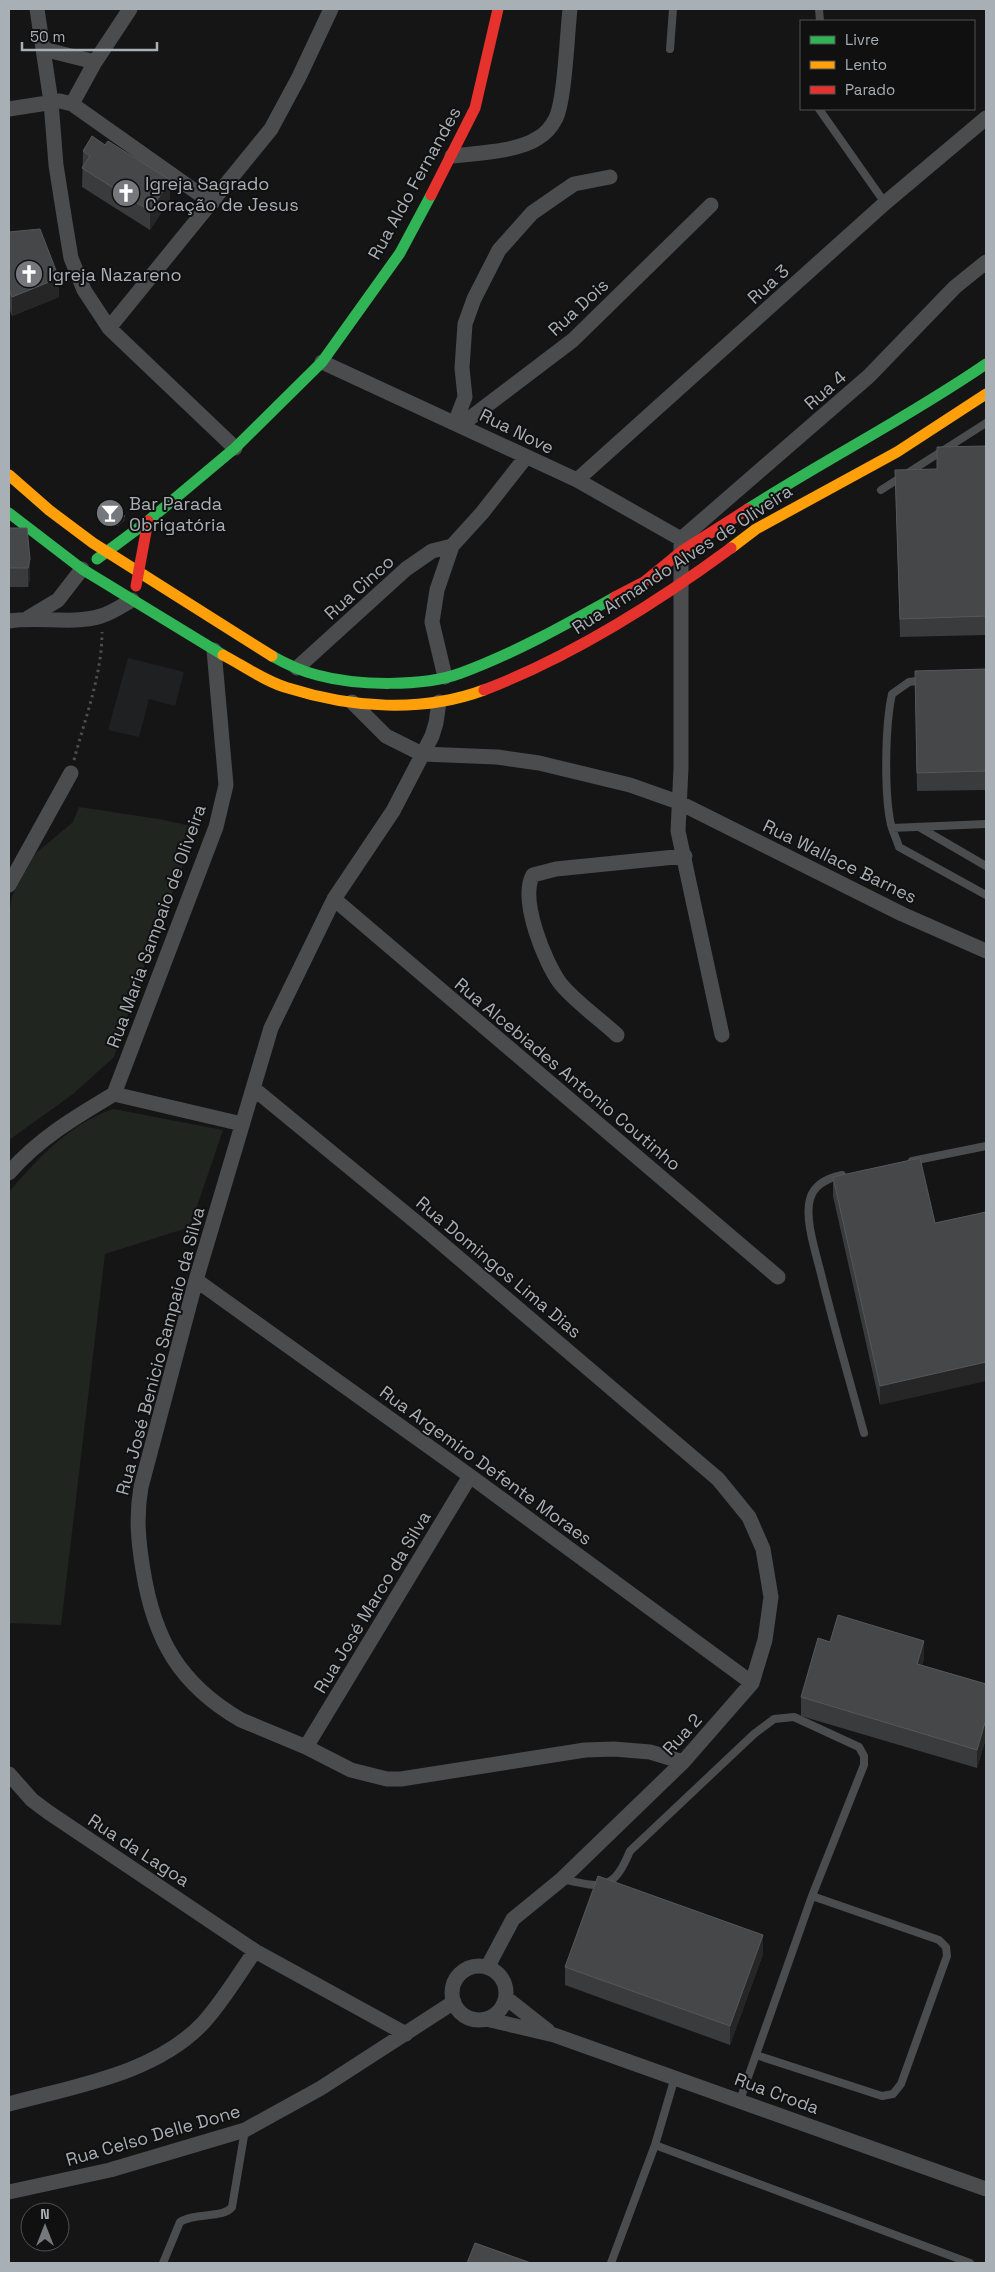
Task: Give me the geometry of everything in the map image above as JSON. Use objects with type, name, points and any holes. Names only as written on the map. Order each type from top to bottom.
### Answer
[{"type":"main road","name":"Rua Aldo Fernandes","points":[[82,569],[148,521],[235,448],[322,362],[400,253],[452,156],[475,108],[498,9]]},
{"type":"main road","name":"Rua Armando Alves de Oliveira","points":[[9,475],[43,504],[107,552],[238,636],[297,668],[349,680],[377,682],[445,677],[460,673],[548,634],[644,582],[682,545],[932,401],[986,364]]},
{"type":"main road","name":"Rua Armando Alves de Oliveira","points":[[9,513],[82,569],[214,650],[286,688],[352,702],[382,706],[438,702],[468,696],[499,684],[579,647],[682,584],[756,530],[897,452],[986,394]]},
{"type":"main road","points":[[132,600],[140,573],[148,521]]},
{"type":"street","points":[[36,9],[51,102],[56,165],[72,258],[84,290],[109,328],[235,448]]},
{"type":"street","points":[[72,104],[95,62],[130,9]]},
{"type":"street","points":[[109,328],[271,129],[299,77],[331,9]]},
{"type":"street","points":[[452,156],[502,150],[537,139],[547,130],[556,118],[560,103],[570,9]]},
{"type":"street","points":[[43,49],[95,62]]},
{"type":"street","points":[[9,108],[60,101],[72,104],[212,203]]},
{"type":"street","name":"Rua 3","points":[[577,480],[885,203],[984,125]]},
{"type":"street","points":[[458,424],[465,397],[462,368],[466,324],[474,298],[499,250],[532,213],[574,184],[610,177]]},
{"type":"street","name":"Rua Dois","points":[[458,424],[573,340],[711,205]]},
{"type":"street","name":"Rua 4","points":[[682,545],[869,376],[955,287],[986,262]]},
{"type":"street","name":"Rua Nove","points":[[322,362],[577,480],[682,545]]},
{"type":"street","points":[[445,677],[432,622],[437,590],[452,546],[482,513],[526,457]]},
{"type":"street","points":[[682,545],[681,768],[678,831],[685,856],[722,1035]]},
{"type":"street","name":"Rua Cinco","points":[[297,668],[406,569],[432,550],[452,546]]},
{"type":"street","points":[[28,618],[58,600],[82,569]]},
{"type":"street","points":[[9,621],[28,618],[65,620],[102,616],[132,600]]},
{"type":"street","name":"Rua Maria Sampaio de Oliveira","points":[[114,1094],[216,827],[226,785],[214,650]]},
{"type":"street","name":"Rua Wallace Barnes","points":[[352,702],[386,736],[422,754],[498,757],[539,763],[630,785],[678,802],[902,914],[986,951]]},
{"type":"street","points":[[422,754],[436,723],[438,702]]},
{"type":"street","name":"Rua José Benicio Sampaio da Silva","points":[[422,754],[393,811],[334,899],[271,1028],[196,1280],[147,1460],[137,1515],[144,1575],[153,1620],[164,1646],[176,1664],[218,1705],[241,1720],[306,1747],[351,1770],[387,1779],[401,1779],[585,1750],[614,1748],[650,1752],[683,1762]]},
{"type":"street","points":[[9,885],[71,773]]},
{"type":"street","points":[[617,1035],[561,984],[551,966],[535,928],[529,889],[533,876],[556,869],[685,856]]},
{"type":"street","name":"Rua Alcebiades Antonio Coutinho","points":[[334,899],[778,1277]]},
{"type":"street","name":"Rua Domingos Lima Dias","points":[[253,1088],[442,1244],[718,1479]]},
{"type":"street","points":[[9,1173],[72,1119],[114,1094],[242,1124]]},
{"type":"street","name":"Rua Argemiro Defente Moraes","points":[[196,1280],[470,1476],[752,1683]]},
{"type":"street","name":"Rua José Marco da Silva","points":[[306,1747],[470,1476]]},
{"type":"street","name":"Rua 2","points":[[488,1966],[513,1919],[562,1880],[683,1762],[752,1683],[765,1640],[771,1598],[763,1549],[749,1517],[718,1479]]},
{"type":"street","name":"Rua da Lagoa","points":[[9,1774],[32,1800],[48,1812],[255,1951],[406,2034]]},
{"type":"street","points":[[9,2104],[116,2074],[168,2052],[203,2023],[255,1951]]},
{"type":"street","points":[[473,1966],[488,1966],[503,1979],[507,1988],[506,1998],[496,2015],[476,2020],[458,2011],[452,1992],[454,1982],[460,1974],[473,1966]]},
{"type":"street","name":"Rua Croda","points":[[506,1998],[554,2035]]},
{"type":"street","name":"Rua Celso Delle Done","points":[[9,2192],[110,2170],[245,2130],[321,2088],[454,2002]]},
{"type":"street","name":"Rua Croda","points":[[486,2019],[554,2035],[986,2189]]},
{"type":"lane","points":[[670,49],[673,9]]},
{"type":"lane","points":[[820,110],[885,203]]},
{"type":"lane","points":[[881,490],[986,423]]},
{"type":"lane","points":[[932,680],[909,682],[892,694],[888,714],[888,776],[892,828],[899,847],[986,895]]},
{"type":"lane","points":[[892,828],[986,824]]},
{"type":"lane","points":[[918,827],[986,866]]},
{"type":"lane","points":[[905,1163],[986,1146]]},
{"type":"lane","points":[[851,1173],[824,1181],[811,1196],[808,1208],[814,1246],[864,1434]]},
{"type":"lane","points":[[562,1880],[601,1886],[614,1880],[622,1870],[630,1851],[754,1734],[774,1719],[794,1717],[856,1744],[864,1756],[864,1765],[812,1896],[740,2100]]},
{"type":"lane","points":[[756,2055],[882,2096],[893,2094],[901,2084],[943,1965],[947,1951],[944,1944],[939,1940],[812,1896]]},
{"type":"lane","points":[[611,2263],[655,2145],[675,2077]]},
{"type":"lane","points":[[163,2263],[180,2222],[197,2215],[225,2213],[232,2207],[245,2130]]},
{"type":"lane","points":[[655,2145],[970,2263]]},
{"type":"path","points":[[71,773],[100,657],[102,616]]},
{"type":"shaded area","points":[[128,658],[184,672],[175,706],[149,699],[139,737],[108,730]]},
{"type":"shaded area","points":[[79,807],[159,819],[195,827],[186,858],[145,963],[114,1057],[73,1094],[9,1140],[9,914],[12,896],[35,854],[73,822]]},
{"type":"shaded area","points":[[113,1109],[223,1130],[190,1227],[105,1254],[61,1625],[9,1623],[9,1192],[56,1143],[83,1123]]},
{"type":"building","points":[[92,136],[105,145],[108,141],[170,180],[150,211],[82,168],[90,156],[83,151]]},
{"type":"building","name":"Igreja Nazareno","points":[[40,229],[59,278],[12,297],[9,289],[9,232]]},
{"type":"building","points":[[986,446],[986,616],[900,619],[895,470],[937,469],[937,447]]},
{"type":"building","points":[[108,502],[125,516],[118,521],[103,520],[97,515]]},
{"type":"building","points":[[9,528],[27,528],[30,559],[28,568],[9,568]]},
{"type":"building","points":[[986,669],[986,771],[917,773],[915,671]]},
{"type":"building","points":[[920,1158],[935,1223],[986,1212],[986,1362],[880,1386],[833,1177]]},
{"type":"building","points":[[838,1615],[924,1641],[917,1664],[986,1684],[986,1719],[977,1750],[801,1697],[818,1638],[830,1642]]},
{"type":"building","points":[[598,1876],[763,1935],[730,2026],[565,1967]]},
{"type":"building","points":[[475,2243],[531,2263],[467,2263]]},
{"type":"traffic: fast","points":[[97,559],[148,521],[235,448],[322,362],[400,253],[431,195]]},
{"type":"traffic: fast","points":[[748,509],[927,402],[986,364]]},
{"type":"traffic: fast","points":[[9,513],[82,569],[223,655]]},
{"type":"traffic: fast","points":[[272,656],[299,669],[333,679],[370,683],[409,683],[446,678],[520,648],[615,597]]},
{"type":"traffic: slow","points":[[731,548],[756,529],[897,452],[986,394]]},
{"type":"traffic: slow","points":[[9,475],[49,510],[93,543],[272,656]]},
{"type":"traffic: slow","points":[[223,655],[263,678],[280,685],[336,700],[386,705],[411,705],[436,702],[484,690]]},
{"type":"traffic: jam","points":[[431,195],[475,108],[498,9]]},
{"type":"traffic: jam","points":[[615,597],[644,582],[682,551],[748,509]]},
{"type":"traffic: jam","points":[[136,586],[148,521]]},
{"type":"traffic: jam","points":[[484,690],[581,645],[643,609],[731,548]]},
{"type":"place","name":"Igreja Sagrado Coração de Jesus","points":[[126,193]]},
{"type":"place","name":"Igreja Nazareno","points":[[29,274]]},
{"type":"place","name":"Bar Parada Obrigatória","points":[[110,513]]}]
